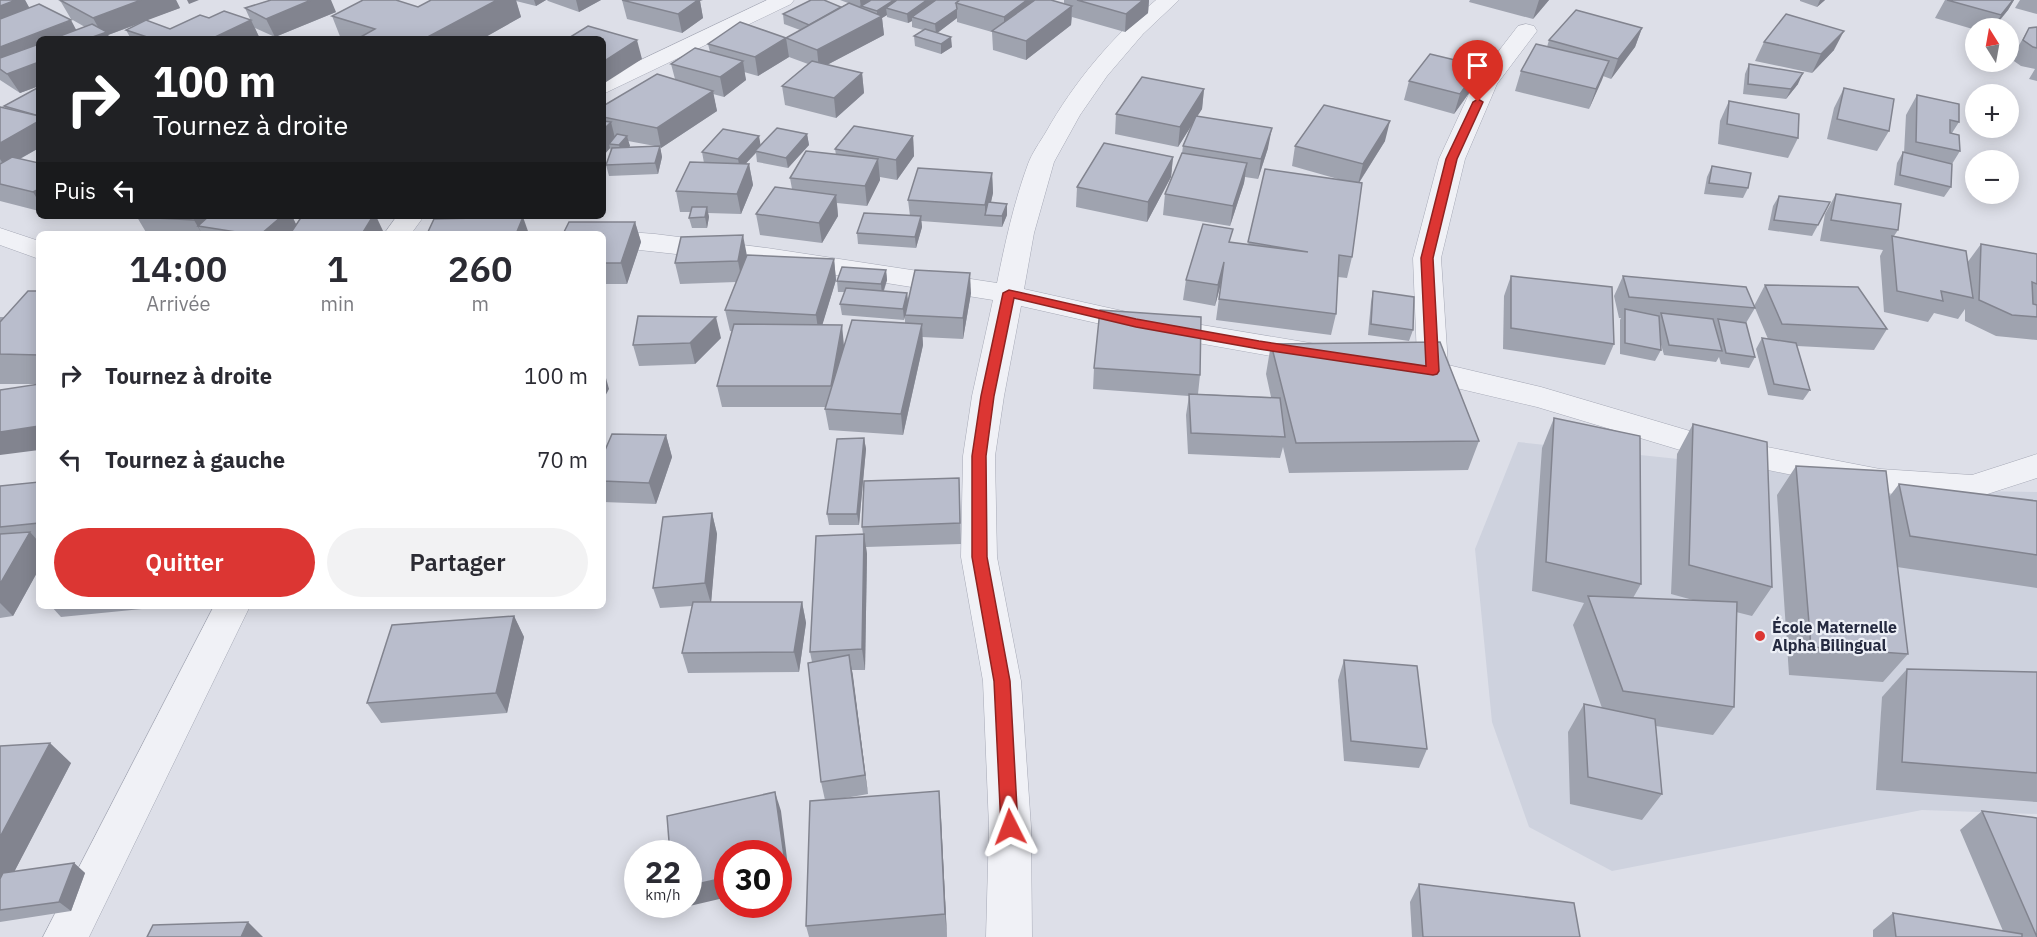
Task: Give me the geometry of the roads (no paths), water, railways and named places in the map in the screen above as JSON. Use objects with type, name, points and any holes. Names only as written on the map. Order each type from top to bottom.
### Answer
[{"type":"street","points":[[606,86],[784,0]]},
{"type":"street","points":[[1009,937],[1010,827],[1002,681],[980,557],[979,456],[988,396],[1021,233],[1041,162],[1068,114],[1099,71],[1135,29],[1169,0]]},
{"type":"street","points":[[1433,371],[1427,258],[1452,159],[1486,83],[1527,31]]},
{"type":"street","points":[[399,231],[409,219]]},
{"type":"street","points":[[0,236],[36,250]]},
{"type":"street","points":[[606,238],[767,256],[1009,293],[1136,323],[1340,357]]},
{"type":"street","points":[[1386,364],[1433,371],[1541,398],[1700,445],[1880,481],[1972,487],[2037,466]]},
{"type":"street","points":[[66,937],[230,609]]},
{"type":"place","name":"École Maternelle Alpha Bilingual","points":[[1760,636]]}]
